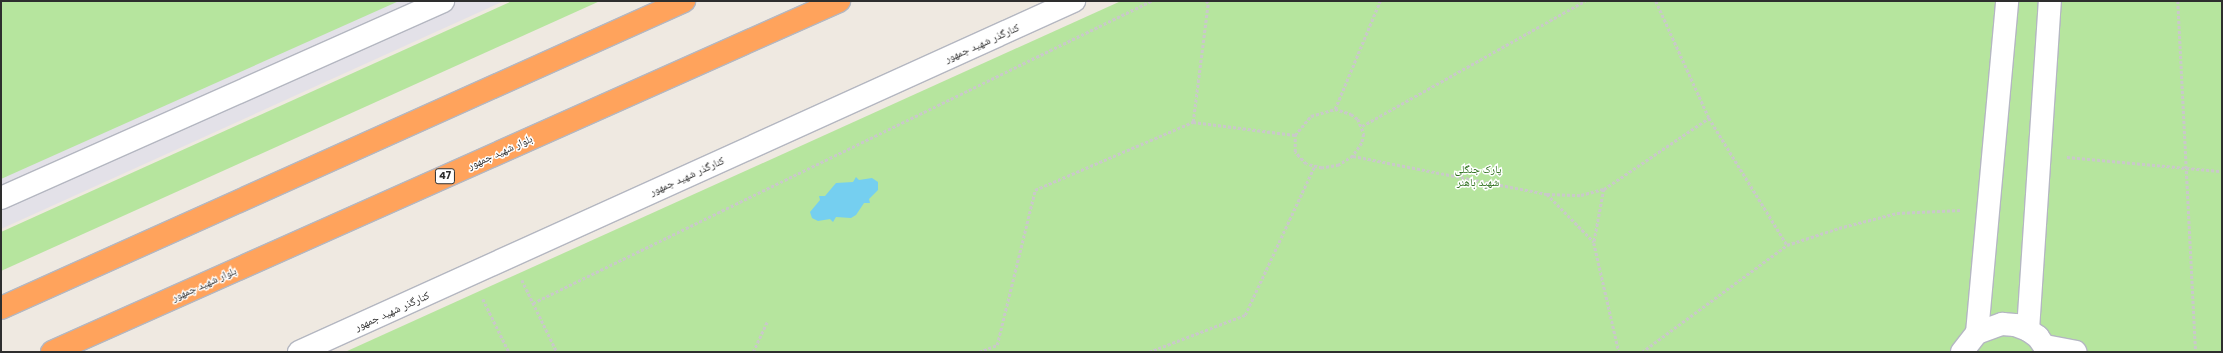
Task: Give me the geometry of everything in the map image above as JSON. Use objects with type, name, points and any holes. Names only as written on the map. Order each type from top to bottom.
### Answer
[{"type":"highway","points":[[1,308],[684,1]]},
{"type":"highway","name":"بلوار شهید جمهور","points":[[52,352],[839,1]]},
{"type":"street","points":[[1,198],[443,1]]},
{"type":"street","name":"کنارگذر شهید جمهور","points":[[299,352],[472,275],[510,256],[1074,1]]},
{"type":"street","points":[[1977,333],[2006,1]]},
{"type":"street","points":[[2028,330],[2050,1]]},
{"type":"street","points":[[1962,352],[1977,333],[2002,324],[2016,325],[2028,330],[2046,349],[2075,352]]},
{"type":"path","points":[[533,303],[1151,1]]},
{"type":"path","points":[[1192,122],[1208,3],[1206,1]]},
{"type":"path","points":[[1335,109],[1380,1]]},
{"type":"path","points":[[1362,126],[1584,1]]},
{"type":"path","points":[[1656,1],[1709,118],[1787,246]]},
{"type":"path","points":[[2178,1],[2196,352]]},
{"type":"path","points":[[1335,109],[1351,114],[1362,126],[1362,143],[1353,156],[1339,165],[1314,167],[1306,164],[1295,152],[1295,135],[1311,116],[1335,109]]},
{"type":"path","points":[[1353,156],[1547,194],[1581,196],[1604,189],[1709,118]]},
{"type":"path","points":[[979,352],[997,345],[1035,190],[1192,122],[1295,135]]},
{"type":"path","points":[[2062,156],[2222,171]]},
{"type":"path","points":[[1149,352],[1245,315],[1314,167]]},
{"type":"path","points":[[1604,189],[1594,242],[1619,352]]},
{"type":"path","points":[[1547,194],[1594,242]]},
{"type":"path","points":[[1642,352],[1787,246],[1839,228],[1897,214],[1963,210]]},
{"type":"path","points":[[510,256],[556,352]]},
{"type":"path","points":[[472,275],[509,352]]},
{"type":"path","points":[[753,352],[767,322]]},
{"type":"shaded area","points":[[1,1],[504,1],[1,229]]},
{"type":"green space","points":[[1,1],[399,1],[1,179]]},
{"type":"green space","points":[[512,1],[600,1],[1,271],[1,232]]},
{"type":"green space","name":"پارک جنگلی شهید باهنر","points":[[1121,1],[2222,1],[2222,352],[345,352]]},
{"type":"water","points":[[856,177],[859,180],[872,178],[878,182],[878,190],[869,199],[870,203],[864,203],[856,215],[851,218],[836,217],[833,222],[830,219],[818,221],[812,218],[810,212],[820,200],[819,196],[825,196],[836,183],[853,182]]}]
